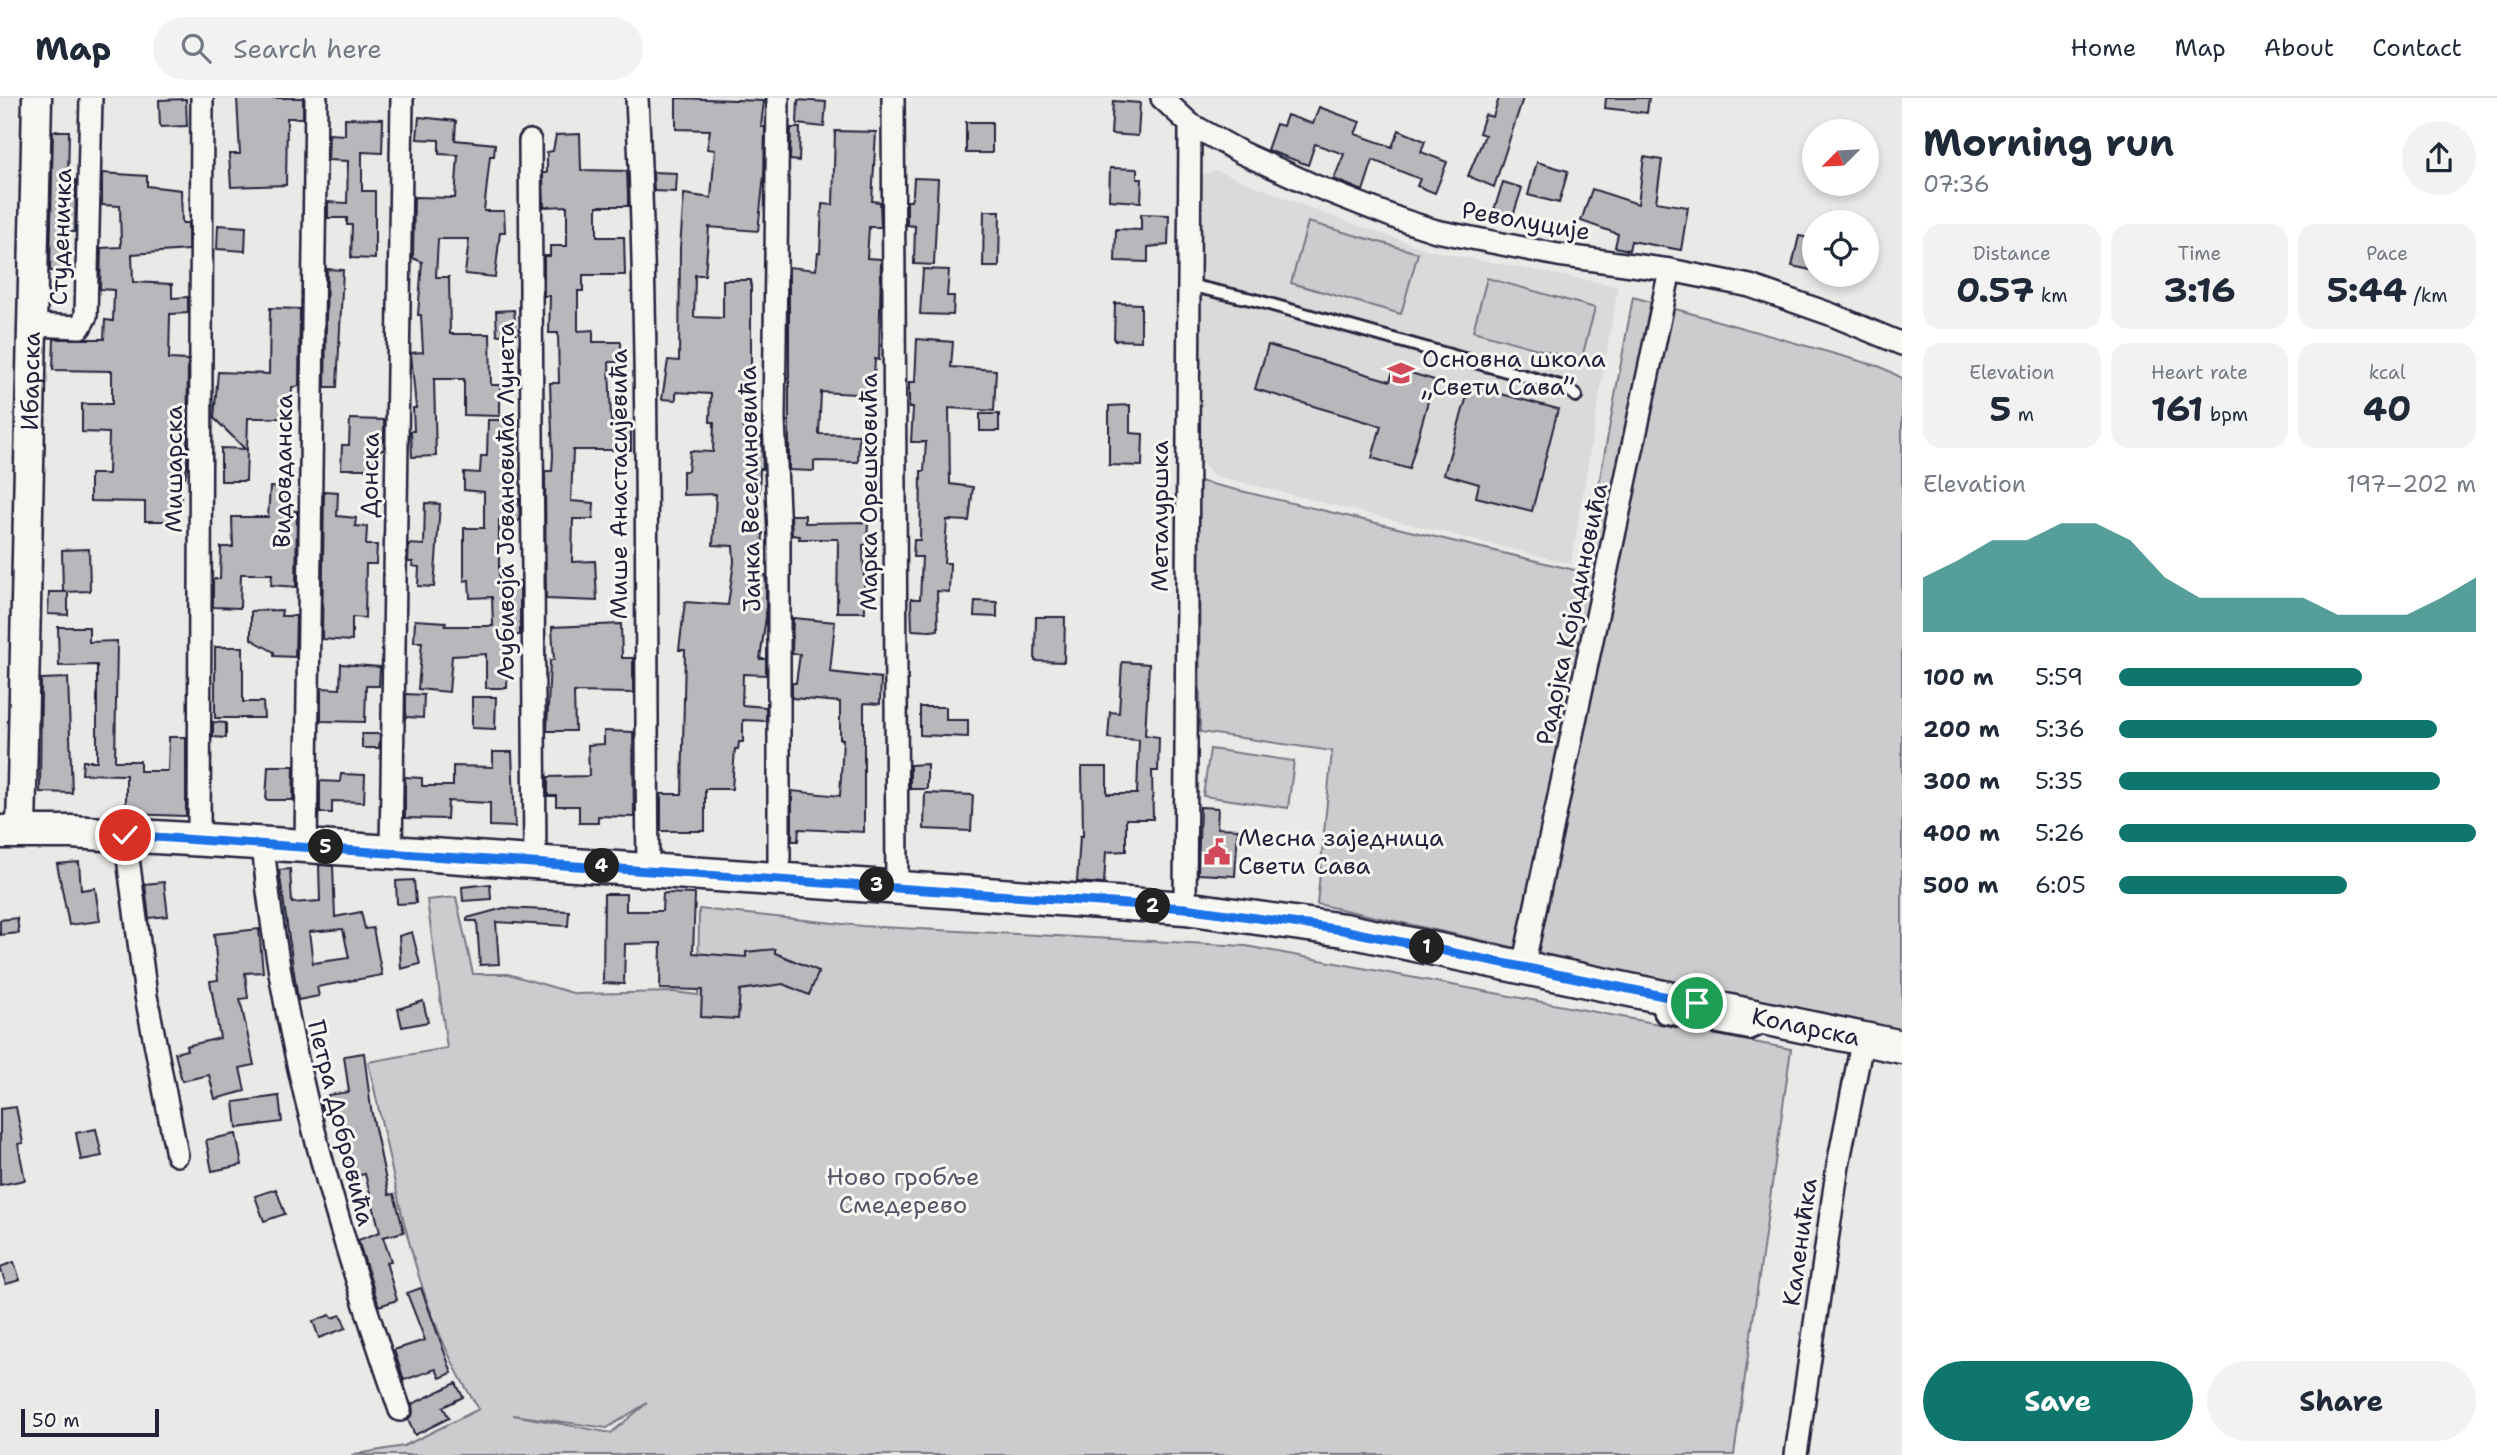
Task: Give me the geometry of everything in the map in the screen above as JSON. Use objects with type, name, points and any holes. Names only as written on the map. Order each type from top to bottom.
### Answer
[{"type":"main road","name":"Коларска","points":[[10,832],[263,843],[1185,908],[1343,930],[1902,1046]]},
{"type":"street","name":"Ибарска","points":[[10,832],[32,325],[37,98]]},
{"type":"street","name":"Студеничка","points":[[32,325],[80,327],[86,316],[92,98]]},
{"type":"street","name":"Мишарска","points":[[199,839],[202,98]]},
{"type":"street","name":"Видовданска","points":[[306,846],[316,98]]},
{"type":"street","name":"Донска","points":[[391,852],[402,98]]},
{"type":"street","name":"Мише Анастасијевића","points":[[637,98],[645,258],[644,565],[648,869]]},
{"type":"street","name":"Јанка Веселиновића","points":[[778,98],[774,421],[779,546],[779,878]]},
{"type":"street","name":"Марка Орешковића","points":[[893,98],[897,886]]},
{"type":"street","name":"Револуције","points":[[1177,108],[1242,153],[1315,187],[1436,231],[1558,255],[1670,270],[1750,286],[1830,314],[1902,344]]},
{"type":"street","name":"Металуршка","points":[[1177,108],[1188,285],[1185,908]]},
{"type":"street","name":"Љубивоја Јовановића Лунета","points":[[530,141],[535,861]]},
{"type":"street","name":"Радојка Којадиновића","points":[[1523,967],[1670,270]]},
{"type":"street","points":[[125,835],[146,996],[177,1155]]},
{"type":"street","name":"Петра Добровића","points":[[263,843],[281,981],[299,1077],[354,1278],[400,1410]]},
{"type":"street","name":"Каленићка","points":[[1796,1455],[1838,1165],[1863,1038]]},
{"type":"lane","points":[[1188,285],[1567,388],[1576,396]]},
{"type":"shaded area","name":"Основна школа „Свети Сава”","points":[[1216,170],[1320,212],[1432,251],[1618,286],[1571,564],[1215,476],[1198,460],[1198,180],[1204,174]]},
{"type":"green space","points":[[1308,222],[1418,253],[1401,314],[1291,283]]},
{"type":"green space","points":[[1487,278],[1595,308],[1581,361],[1473,331]]},
{"type":"green space","points":[[1633,297],[1881,367],[1902,378],[1902,1033],[1317,904],[1332,751],[1200,732],[1199,481],[1583,572]]},
{"type":"green space","points":[[1210,749],[1294,761],[1288,808],[1203,796]]},
{"type":"green space","name":"Ново гробље Смедерево","points":[[456,897],[473,974],[508,974],[576,994],[674,992],[698,995],[699,909],[862,926],[1246,946],[1791,1049],[1734,1455],[351,1455],[404,1446],[479,1409],[456,1370],[422,1285],[398,1196],[368,1062],[447,1048],[427,900]],"holes":[[[647,1403],[611,1433],[513,1415],[607,1428]]]},
{"type":"building","points":[[237,98],[303,98],[303,118],[287,118],[286,185],[231,187],[229,154],[240,154]]},
{"type":"building","points":[[676,98],[764,101],[761,127],[765,127],[764,175],[758,231],[709,227],[705,275],[695,275],[694,317],[723,318],[723,280],[751,280],[751,379],[747,379],[743,436],[762,437],[763,469],[760,469],[759,499],[754,499],[752,533],[763,533],[761,574],[765,575],[766,581],[766,617],[760,659],[766,659],[766,675],[743,674],[742,705],[766,707],[766,721],[743,720],[743,742],[739,742],[738,749],[735,749],[732,789],[705,789],[705,831],[661,831],[661,794],[682,794],[685,650],[679,650],[685,602],[728,605],[734,562],[733,546],[713,545],[716,494],[683,495],[683,471],[688,471],[690,451],[713,452],[711,394],[676,392],[676,400],[662,399],[668,360],[679,361],[680,248],[684,194],[711,198],[715,150],[707,149],[710,130],[676,129]]},
{"type":"building","points":[[1499,98],[1523,98],[1494,187],[1468,176],[1485,135],[1479,133],[1485,115],[1493,117]]},
{"type":"building","points":[[1606,98],[1649,98],[1647,113],[1605,108]]},
{"type":"building","points":[[186,99],[187,126],[160,127],[159,100]]},
{"type":"building","points":[[798,100],[826,102],[824,127],[797,124]]},
{"type":"building","points":[[1113,101],[1140,103],[1138,136],[1111,134]]},
{"type":"building","points":[[1319,107],[1360,122],[1355,134],[1392,147],[1399,130],[1425,141],[1421,152],[1447,162],[1435,193],[1417,186],[1420,179],[1373,160],[1363,191],[1334,179],[1344,154],[1315,144],[1308,165],[1267,150],[1276,124],[1283,126],[1287,115],[1313,124]]},
{"type":"building","points":[[419,117],[456,121],[455,140],[495,144],[494,156],[490,156],[484,211],[504,211],[505,232],[500,232],[495,277],[465,274],[469,239],[438,239],[436,277],[449,277],[450,334],[490,334],[491,385],[500,385],[500,416],[464,415],[464,379],[434,379],[436,456],[412,457],[411,431],[414,431],[413,408],[416,408],[411,353],[423,352],[421,315],[418,315],[422,262],[413,258],[414,197],[455,198],[458,155],[439,154],[439,140],[417,139]]},
{"type":"building","points":[[345,118],[383,119],[382,153],[362,152],[362,191],[375,191],[375,259],[351,258],[352,225],[347,225],[347,218],[328,218],[328,202],[347,203],[348,161],[328,160],[329,134],[345,135]]},
{"type":"building","points":[[966,122],[992,122],[992,153],[966,153]]},
{"type":"building","points":[[791,128],[800,128],[799,161],[790,160]]},
{"type":"building","points":[[53,131],[69,131],[68,180],[76,180],[75,232],[68,232],[67,271],[50,271]]},
{"type":"building","points":[[835,131],[876,132],[872,201],[880,202],[881,227],[869,227],[867,258],[881,259],[879,360],[875,359],[873,395],[821,392],[819,434],[859,435],[858,462],[814,461],[814,471],[789,470],[789,267],[816,270],[820,253],[822,204],[833,205]]},
{"type":"building","points":[[580,134],[581,170],[627,171],[628,195],[628,206],[597,206],[597,237],[624,237],[625,275],[583,275],[583,291],[578,291],[578,331],[593,330],[593,342],[621,342],[621,362],[609,362],[611,421],[631,421],[631,450],[573,450],[571,501],[594,503],[593,519],[573,519],[572,562],[595,561],[597,601],[546,599],[545,471],[552,471],[553,456],[550,383],[559,383],[558,333],[549,333],[550,296],[544,296],[544,256],[550,256],[550,246],[567,246],[567,206],[544,207],[543,173],[547,173],[547,152],[553,151],[556,135]]},
{"type":"building","points":[[1644,157],[1662,160],[1656,202],[1688,207],[1681,250],[1631,241],[1629,250],[1615,247],[1618,234],[1581,221],[1592,189],[1638,204]]},
{"type":"building","points":[[1537,162],[1568,171],[1559,203],[1528,195]]},
{"type":"building","points":[[1110,168],[1137,169],[1137,179],[1142,179],[1141,202],[1109,200]]},
{"type":"building","points":[[653,172],[677,173],[676,192],[654,191]]},
{"type":"building","points":[[102,173],[147,176],[147,186],[181,190],[182,223],[188,223],[188,250],[132,254],[133,282],[172,284],[172,298],[188,297],[188,313],[170,314],[169,359],[188,360],[187,467],[185,477],[181,477],[181,507],[174,507],[174,521],[145,521],[145,502],[90,501],[90,474],[108,474],[109,433],[82,432],[82,404],[112,404],[112,371],[53,370],[54,339],[104,339],[105,320],[113,321],[114,290],[100,289],[101,248],[121,247],[120,206],[102,205]]},
{"type":"building","points":[[914,178],[938,179],[934,265],[914,264],[915,226],[907,225],[907,201],[911,201]]},
{"type":"building","points":[[1503,182],[1522,188],[1513,216],[1494,210]]},
{"type":"building","points":[[984,211],[1000,211],[999,267],[983,267]]},
{"type":"building","points":[[1141,214],[1169,215],[1168,245],[1148,247],[1148,262],[1115,261],[1116,229],[1141,230]]},
{"type":"building","points":[[218,225],[246,227],[245,251],[217,249]]},
{"type":"building","points":[[1799,236],[1802,237],[1802,268],[1792,266]]},
{"type":"building","points":[[327,269],[343,270],[337,387],[325,387]]},
{"type":"building","points":[[923,269],[949,270],[947,296],[954,296],[953,315],[920,314]]},
{"type":"building","points":[[1115,303],[1141,304],[1141,341],[1114,340]]},
{"type":"building","points":[[270,308],[300,309],[299,386],[292,387],[291,418],[248,418],[246,481],[221,481],[221,448],[245,449],[214,418],[218,372],[269,374]]},
{"type":"building","points":[[514,310],[516,334],[497,335],[496,311]]},
{"type":"building","points":[[917,339],[953,342],[951,367],[996,370],[994,411],[949,408],[950,484],[973,487],[969,521],[947,520],[944,563],[950,563],[949,592],[937,591],[938,630],[931,631],[912,630],[911,599],[920,599],[922,557],[913,557],[914,540],[920,540],[921,471],[924,471],[926,442],[911,442],[913,408],[909,408],[909,382],[915,382]]},
{"type":"building","points":[[1268,345],[1390,381],[1394,368],[1434,380],[1409,469],[1372,458],[1381,426],[1255,389]]},
{"type":"building","points":[[1470,386],[1558,409],[1532,511],[1476,497],[1479,484],[1444,474]]},
{"type":"building","points":[[1130,405],[1130,433],[1143,434],[1142,466],[1109,465],[1109,406]]},
{"type":"building","points":[[980,414],[999,414],[999,431],[980,431]]},
{"type":"building","points":[[350,419],[384,420],[384,450],[375,450],[375,469],[341,469],[342,445],[349,445]]},
{"type":"building","points":[[488,420],[514,420],[511,499],[519,499],[520,521],[499,520],[499,582],[520,581],[520,635],[508,635],[507,688],[486,688],[486,654],[452,656],[449,692],[418,689],[422,642],[414,642],[415,620],[446,622],[445,626],[493,626],[492,597],[470,598],[469,580],[464,581],[464,528],[484,528],[484,492],[464,490],[464,472],[480,473],[481,456],[487,456]]},
{"type":"building","points":[[270,487],[286,488],[284,510],[297,511],[296,587],[271,585],[272,574],[241,574],[240,608],[213,607],[213,579],[220,579],[221,547],[233,547],[232,517],[268,517]]},
{"type":"building","points":[[324,491],[338,492],[337,516],[356,518],[355,526],[367,527],[366,545],[377,545],[376,564],[366,564],[365,618],[352,617],[352,641],[322,639]]},
{"type":"building","points":[[425,503],[440,504],[434,587],[418,586],[419,567],[408,562],[409,544],[424,545]]},
{"type":"building","points":[[791,515],[805,515],[805,523],[868,522],[867,545],[863,545],[865,612],[837,612],[838,539],[799,539],[800,536],[792,535]]},
{"type":"building","points":[[89,549],[90,591],[63,592],[62,550]]},
{"type":"building","points":[[49,592],[68,592],[68,615],[48,614]]},
{"type":"building","points":[[975,601],[997,602],[997,617],[974,616]]},
{"type":"building","points":[[282,610],[281,616],[296,616],[295,657],[274,656],[274,652],[251,639],[251,611]]},
{"type":"building","points":[[1036,617],[1065,617],[1064,662],[1035,661]]},
{"type":"building","points":[[793,618],[835,622],[830,672],[881,678],[880,704],[864,703],[864,832],[799,829],[798,841],[792,841],[792,791],[840,796],[843,739],[840,739],[840,702],[792,698],[792,683],[796,683],[800,654],[792,653]]},
{"type":"building","points":[[621,624],[622,658],[633,658],[633,693],[574,692],[575,731],[547,731],[550,660],[554,660],[552,627]]},
{"type":"building","points":[[58,627],[89,627],[89,642],[117,641],[115,761],[140,761],[140,771],[168,771],[169,737],[186,737],[186,816],[126,814],[126,775],[82,774],[83,761],[97,761],[97,665],[59,666]]},
{"type":"building","points":[[215,647],[243,647],[243,702],[263,702],[264,718],[215,718]]},
{"type":"building","points":[[1122,662],[1149,664],[1145,735],[1159,737],[1158,771],[1152,771],[1153,819],[1126,819],[1126,851],[1106,852],[1104,884],[1077,882],[1080,836],[1083,836],[1082,767],[1107,767],[1107,794],[1137,794],[1139,740],[1108,738],[1110,712],[1119,713]]},
{"type":"building","points":[[341,664],[380,667],[379,686],[366,686],[365,722],[321,721],[321,688],[340,689]]},
{"type":"building","points":[[68,678],[72,793],[40,792],[41,679]]},
{"type":"building","points":[[406,694],[424,695],[423,718],[406,717]]},
{"type":"building","points":[[472,697],[496,697],[495,729],[472,728]]},
{"type":"building","points":[[920,707],[946,707],[946,720],[968,720],[968,737],[920,735]]},
{"type":"building","points":[[213,722],[226,723],[226,738],[213,737]]},
{"type":"building","points":[[604,731],[633,732],[634,817],[598,816],[598,823],[579,823],[579,806],[556,806],[556,796],[548,796],[548,777],[589,776],[588,745],[604,744]]},
{"type":"building","points":[[362,734],[380,734],[379,748],[362,748]]},
{"type":"building","points":[[493,752],[512,752],[515,827],[490,826],[490,803],[448,801],[447,819],[405,818],[405,777],[422,778],[422,786],[453,786],[453,766],[493,767]]},
{"type":"building","points":[[927,764],[927,789],[910,789],[910,765]]},
{"type":"building","points":[[268,766],[294,766],[293,800],[266,800]]},
{"type":"building","points":[[341,774],[365,775],[364,802],[332,801],[332,813],[320,813],[320,781],[340,782]]},
{"type":"building","points":[[925,793],[973,795],[971,831],[924,829]]},
{"type":"building","name":"Месна заједница Свети Сава","points":[[1200,807],[1218,808],[1217,828],[1238,829],[1235,876],[1198,874]]},
{"type":"building","points":[[79,862],[81,890],[95,888],[100,921],[69,925],[57,864]]},
{"type":"building","points":[[319,865],[333,866],[335,917],[361,912],[365,929],[373,928],[382,975],[317,987],[319,996],[298,1000],[279,870],[290,869],[292,903],[320,901]],"holes":[[[343,929],[349,958],[313,963],[309,932]]]},
{"type":"building","points":[[414,880],[416,903],[397,904],[396,881]]},
{"type":"building","points":[[164,882],[168,916],[149,918],[145,884]]},
{"type":"building","points":[[490,884],[491,899],[463,901],[462,887]]},
{"type":"building","points":[[663,893],[695,894],[693,953],[746,957],[746,952],[775,949],[775,953],[819,971],[809,995],[783,984],[740,990],[738,1019],[701,1017],[702,990],[660,989],[661,943],[625,944],[624,984],[603,983],[604,894],[626,894],[626,911],[662,911]]},
{"type":"building","points":[[504,908],[569,911],[568,926],[496,922],[499,964],[480,965],[477,921],[467,921],[467,918]]},
{"type":"building","points":[[17,918],[19,933],[0,935],[0,920]]},
{"type":"building","points":[[259,929],[263,972],[245,973],[248,998],[240,999],[254,1065],[240,1068],[245,1091],[215,1099],[209,1075],[182,1081],[175,1053],[187,1050],[186,1046],[220,1038],[210,981],[218,980],[214,934]]},
{"type":"building","points":[[412,932],[420,964],[401,969],[399,936]]},
{"type":"building","points":[[423,1001],[428,1022],[402,1027],[398,1009]]},
{"type":"building","points":[[364,1053],[371,1109],[389,1195],[394,1194],[404,1232],[383,1237],[391,1261],[386,1262],[397,1300],[379,1306],[358,1240],[380,1232],[365,1174],[351,1177],[338,1115],[324,1116],[320,1100],[328,1099],[328,1095],[349,1092],[344,1056]]},
{"type":"building","points":[[279,1096],[282,1122],[237,1128],[234,1102]]},
{"type":"building","points":[[16,1107],[23,1143],[18,1144],[25,1180],[0,1185],[0,1109]]},
{"type":"building","points":[[96,1129],[102,1156],[81,1160],[76,1133]]},
{"type":"building","points":[[236,1134],[242,1165],[212,1171],[206,1140]]},
{"type":"building","points":[[276,1189],[285,1214],[264,1221],[255,1196]]},
{"type":"building","points":[[14,1262],[20,1280],[6,1284],[0,1267]]},
{"type":"building","points":[[421,1288],[452,1373],[440,1378],[436,1369],[404,1380],[394,1350],[425,1340],[407,1293]]},
{"type":"building","points":[[330,1315],[332,1318],[341,1315],[346,1328],[319,1338],[313,1321]]},
{"type":"building","points":[[456,1383],[463,1397],[443,1407],[449,1418],[415,1435],[408,1420],[413,1413],[412,1404]]},
{"type":"place","name":"Основна школа „Свети Сава”","points":[[1401,373]]},
{"type":"place","name":"Месна заједница Свети Сава","points":[[1217,852]]},
{"type":"route","points":[[125,835],[535,861],[1185,908],[1343,930],[1697,1003]]}]
